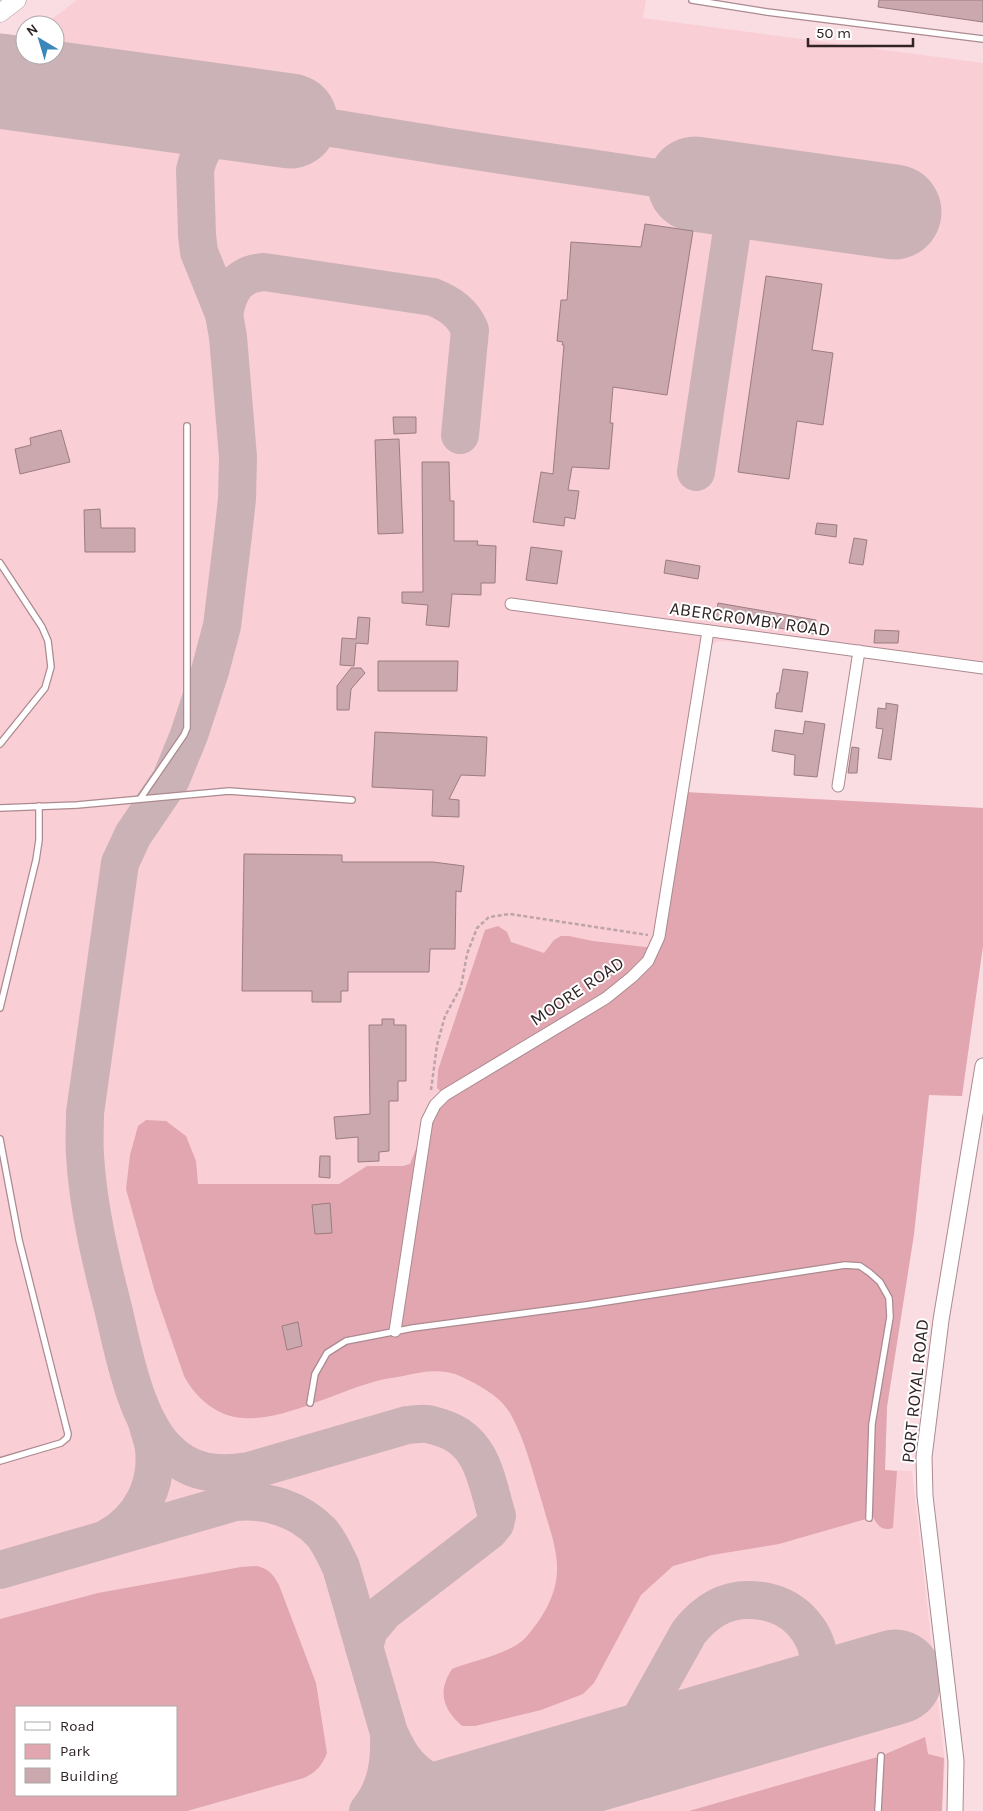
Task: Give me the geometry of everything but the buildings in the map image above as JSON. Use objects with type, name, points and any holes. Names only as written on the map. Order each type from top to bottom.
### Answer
[{"type":"main road","points":[[0,13],[17,0]]},
{"type":"main road","name":"PORT ROYAL ROAD","points":[[956,1811],[956,1761],[925,1496],[924,1457],[941,1320],[983,1066]]},
{"type":"street","name":"ABERCROMBY ROAD","points":[[511,604],[983,668]]},
{"type":"street","name":"MOORE ROAD","points":[[395,1331],[427,1121],[435,1105],[445,1095],[606,998],[648,961],[659,937],[708,631]]},
{"type":"street","points":[[838,786],[858,651]]},
{"type":"lane","points":[[692,0],[767,12],[983,39]]},
{"type":"lane","points":[[140,799],[187,728],[187,426]]},
{"type":"lane","points":[[0,562],[42,627],[48,641],[51,662],[49,678],[45,688],[0,744]]},
{"type":"lane","points":[[0,808],[77,805],[229,791],[352,800]]},
{"type":"lane","points":[[0,1008],[36,860],[39,840],[39,806]]},
{"type":"lane","points":[[0,1139],[19,1240],[68,1434],[67,1438],[61,1443],[0,1461]]},
{"type":"lane","points":[[310,1403],[315,1374],[327,1353],[346,1341],[395,1331],[586,1305],[845,1265],[860,1266],[870,1272],[880,1282],[888,1298],[890,1316],[872,1424],[869,1518]]},
{"type":"lane","points":[[878,1811],[881,1756]]},
{"type":"path","points":[[431,1093],[438,1045],[445,1016],[461,987],[467,954],[477,928],[489,917],[510,914],[659,937]]},
{"type":"shaded area","points":[[77,0],[646,0],[643,18],[983,63],[983,662],[719,641],[713,644],[708,652],[684,792],[983,808],[983,946],[962,1096],[929,1095],[914,1234],[887,1407],[885,1470],[912,1471],[945,1763],[942,1811],[0,1811],[0,57],[15,46],[15,65],[65,65],[65,15],[57,15]]},
{"type":"green space","points":[[684,792],[983,808],[983,946],[962,1096],[929,1095],[914,1234],[887,1407],[885,1470],[897,1471],[893,1528],[886,1529],[881,1527],[873,1517],[779,1544],[712,1555],[673,1566],[641,1595],[594,1683],[583,1694],[541,1710],[475,1726],[462,1726],[450,1713],[444,1700],[447,1677],[452,1669],[503,1652],[521,1642],[543,1615],[556,1581],[557,1563],[552,1537],[532,1468],[510,1413],[501,1401],[482,1387],[455,1374],[441,1371],[378,1380],[307,1406],[258,1418],[233,1417],[216,1410],[194,1391],[184,1376],[155,1292],[126,1189],[130,1155],[138,1126],[146,1120],[166,1121],[186,1136],[196,1161],[198,1184],[339,1184],[367,1166],[403,1166],[410,1164],[427,1121],[445,1095],[437,1088],[438,1070],[485,930],[498,926],[507,932],[511,942],[544,953],[554,940],[561,936],[654,948]]},
{"type":"green space","points":[[257,1566],[268,1570],[279,1585],[316,1683],[327,1753],[323,1762],[304,1778],[187,1811],[0,1811],[0,1619],[98,1593],[241,1567]]},
{"type":"green space","points":[[925,1737],[928,1754],[944,1758],[942,1811],[689,1811],[881,1756]]},
{"type":"taxiway","points":[[364,1647],[369,1630],[384,1612],[489,1531],[495,1524],[497,1516],[490,1489],[475,1452],[456,1434],[429,1424],[422,1424],[407,1425],[237,1473],[204,1471],[185,1464],[175,1457],[155,1435],[138,1401],[132,1382],[99,1251],[87,1174],[85,1113],[120,863],[133,835],[171,779],[189,735],[210,671],[222,626],[233,535],[237,499],[238,457],[228,337],[224,314],[199,252],[197,235],[195,170],[206,144],[219,131],[235,122],[275,119],[478,152],[695,184],[704,188],[717,198],[726,211],[731,237],[696,472]]},
{"type":"taxiway","points":[[224,314],[236,285],[247,276],[264,272],[433,297],[439,300],[460,314],[470,330],[460,435]]},
{"type":"taxiway","points":[[109,1537],[130,1521],[145,1500],[150,1488],[155,1462],[153,1442],[147,1422]]},
{"type":"taxiway","points":[[0,1570],[235,1502],[258,1502],[281,1507],[303,1517],[321,1532],[330,1544],[341,1567],[389,1733],[402,1757],[424,1778],[450,1789],[479,1792],[509,1789]]},
{"type":"taxiway","points":[[603,1763],[617,1751],[636,1727],[689,1632],[702,1618],[724,1604],[751,1600],[780,1606],[801,1621],[815,1642],[820,1666],[817,1691],[805,1713],[785,1731],[756,1742],[670,1743]]},
{"type":"taxiway","points":[[368,1811],[379,1793],[386,1774],[389,1754],[389,1733]]},
{"type":"runway","points":[[0,81],[290,121]]},
{"type":"runway","points":[[695,184],[894,212]]},
{"type":"runway","points":[[433,1811],[895,1677]]}]
